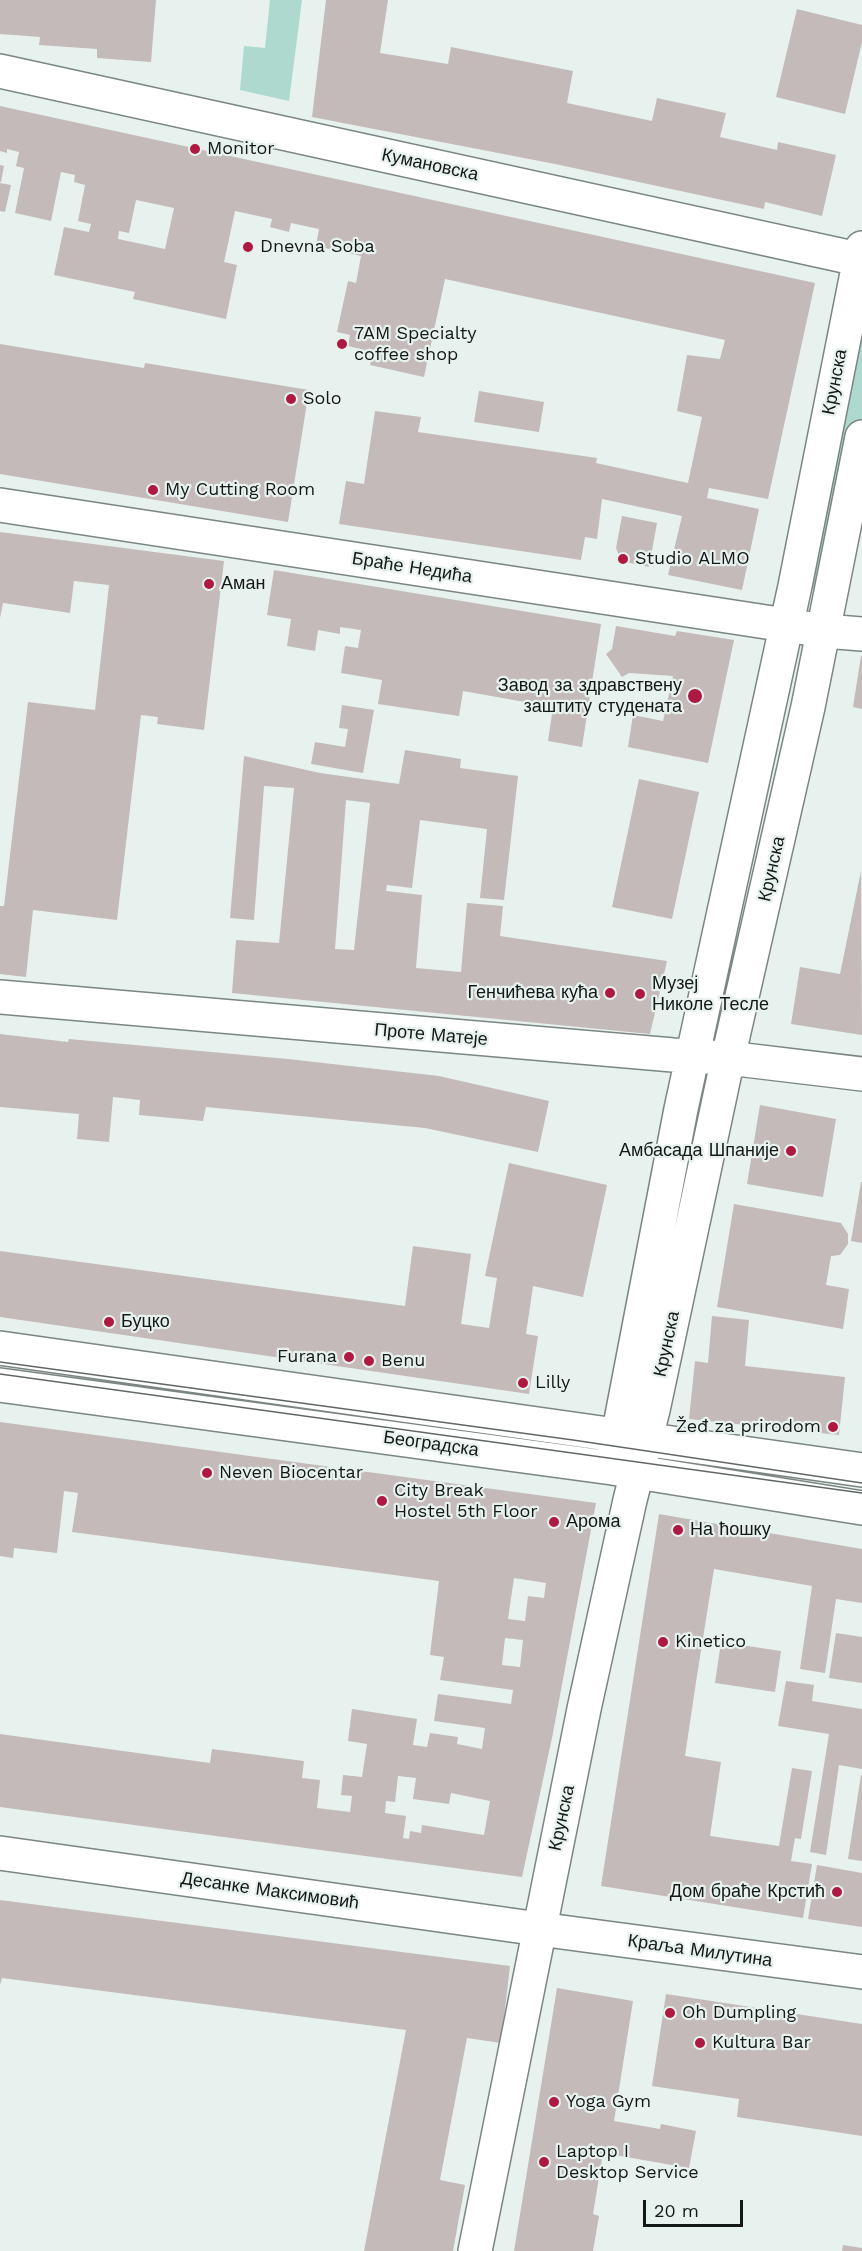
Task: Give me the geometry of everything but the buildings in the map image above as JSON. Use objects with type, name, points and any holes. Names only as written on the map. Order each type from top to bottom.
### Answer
[{"type":"street","name":"Кумановска","points":[[0,71],[861,256]]},
{"type":"street","name":"Крунска","points":[[632,1437],[693,1056],[786,625],[861,256]]},
{"type":"street","name":"Крунска","points":[[475,2251],[584,1709],[624,1470],[728,1058],[825,631],[862,437]]},
{"type":"street","name":"Браће Недића","points":[[0,505],[825,631],[862,634]]},
{"type":"street","name":"Проте Матеје","points":[[0,997],[728,1058],[862,1074]]},
{"type":"street","name":"Београдска","points":[[0,1348],[862,1470]]},
{"type":"street","name":"Београдска","points":[[0,1385],[624,1470],[862,1508]]},
{"type":"street","name":"Десанке Максимовић","points":[[0,1853],[539,1929]]},
{"type":"street","name":"Краља Милутина","points":[[539,1929],[862,1972]]},
{"type":"green space","points":[[270,0],[302,0],[289,101],[240,90],[244,46],[265,48]]},
{"type":"green space","points":[[862,317],[862,437],[832,592],[795,586]]},
{"type":"tram line","points":[[0,1362],[573,1440],[862,1483]]},
{"type":"tram line","points":[[0,1374],[862,1493]]},
{"type":"place","name":"Monitor","points":[[195,149]]},
{"type":"place","name":"Dnevna Soba","points":[[248,247]]},
{"type":"place","name":"7AM Specialty coffee shop","points":[[342,344]]},
{"type":"place","name":"Solo","points":[[291,399]]},
{"type":"place","name":"My Cutting Room","points":[[153,490]]},
{"type":"place","name":"Studio ALMO","points":[[623,559]]},
{"type":"place","name":"Аман","points":[[209,584]]},
{"type":"place","name":"Завод за здравствену заштиту студената","points":[[695,696]]},
{"type":"place","name":"Генчићева кућа","points":[[610,993]]},
{"type":"place","name":"Музеј Николе Тесле","points":[[640,994]]},
{"type":"place","name":"Амбасада Шпаније","points":[[791,1151]]},
{"type":"place","name":"Буцко","points":[[109,1322]]},
{"type":"place","name":"Furana","points":[[349,1357]]},
{"type":"place","name":"Benu","points":[[369,1361]]},
{"type":"place","name":"Lilly","points":[[523,1383]]},
{"type":"place","name":"Žeđ za prirodom","points":[[833,1427]]},
{"type":"place","name":"Neven Biocentar","points":[[207,1473]]},
{"type":"place","name":"City Break Hostel 5th Floor","points":[[382,1501]]},
{"type":"place","name":"Арома","points":[[554,1522]]},
{"type":"place","name":"На ћошку","points":[[678,1530]]},
{"type":"place","name":"Kinetico","points":[[663,1642]]},
{"type":"place","name":"Дом браће Крстић","points":[[837,1892]]},
{"type":"place","name":"Oh Dumpling","points":[[670,2013]]},
{"type":"place","name":"Kultura Bar","points":[[700,2043]]},
{"type":"place","name":"Yoga Gym","points":[[554,2102]]},
{"type":"place","name":"Laptop I Desktop Service","points":[[544,2162]]}]
